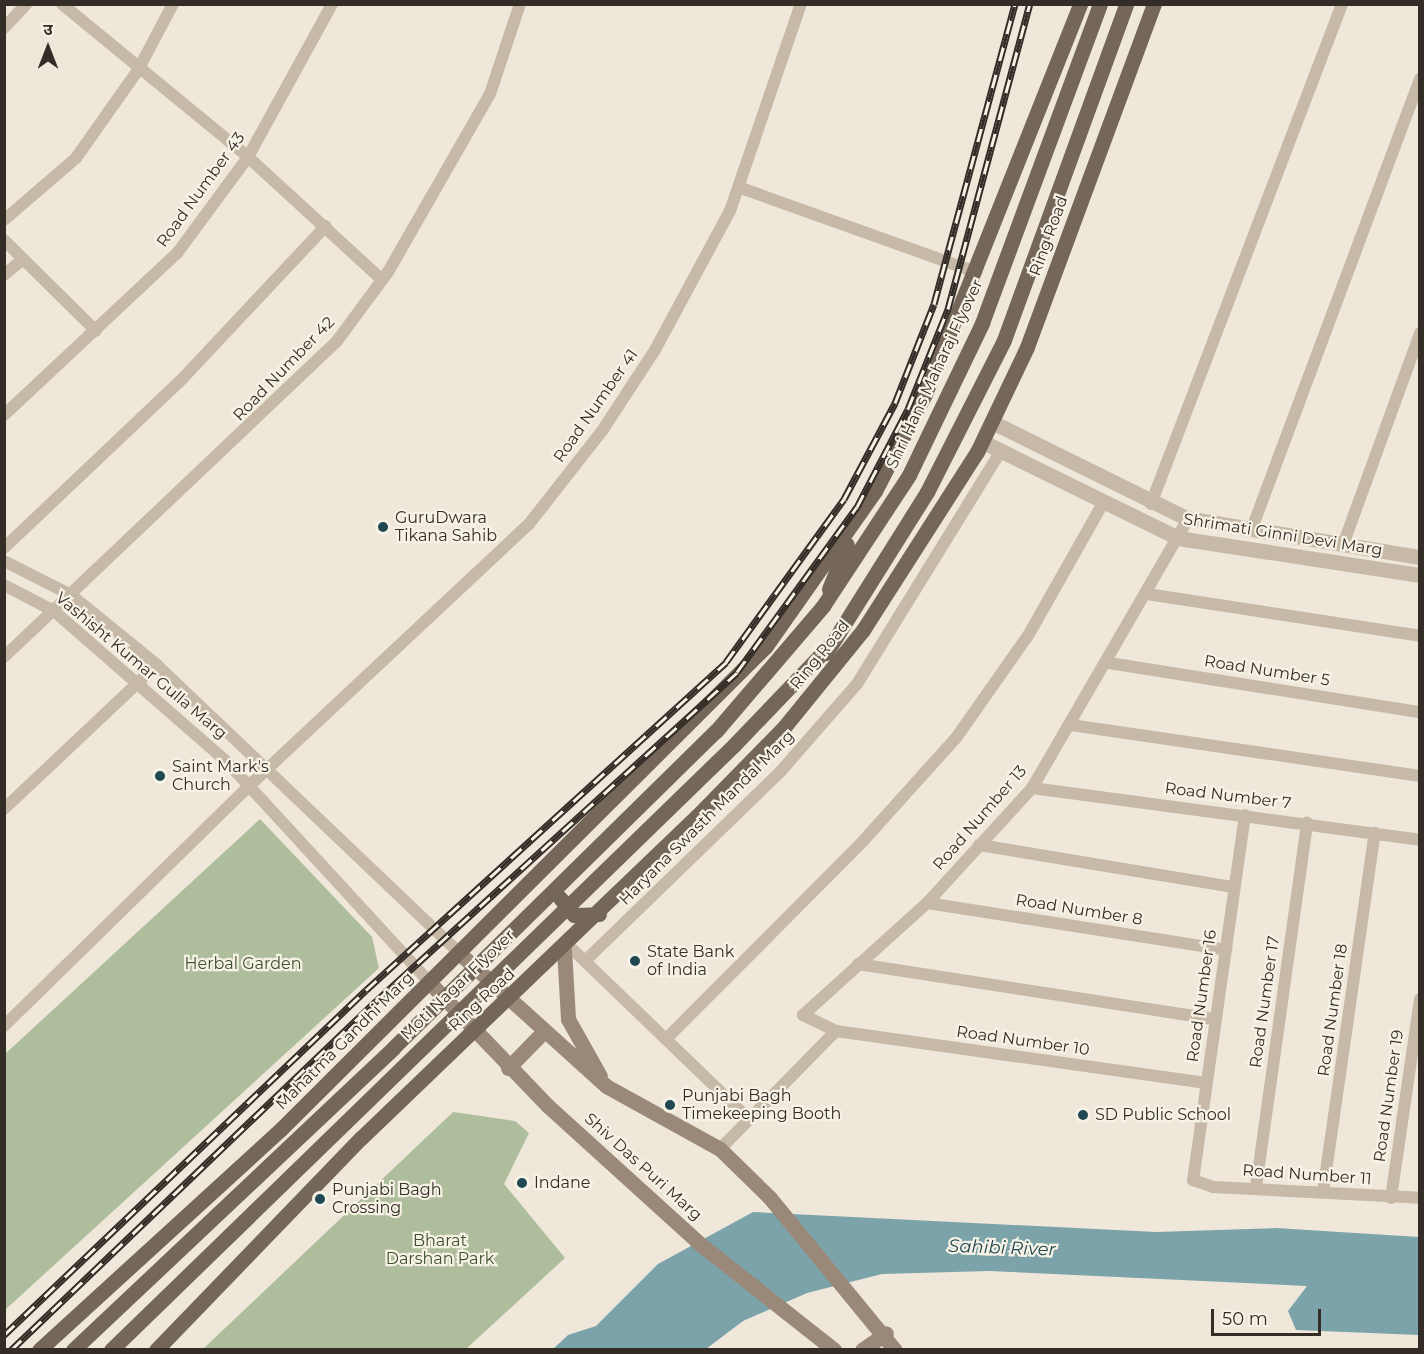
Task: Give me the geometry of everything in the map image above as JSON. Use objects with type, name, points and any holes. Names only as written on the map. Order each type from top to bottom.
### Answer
[{"type":"main road","points":[[823,606],[838,561],[925,394],[976,272],[1080,4]]},
{"type":"main road","name":"Shri Hans Maharaj Flyover","points":[[73,1350],[394,1047],[716,730],[823,606],[909,475],[982,323],[1100,4]]},
{"type":"main road","points":[[785,726],[830,645],[927,492],[1004,340],[1126,4]]},
{"type":"main road","name":"Ring Road","points":[[156,1350],[361,1138],[566,947],[785,726],[863,630],[983,442],[1027,347],[1151,7]]},
{"type":"main road","name":"Mahatma Gandhi Marg","points":[[39,1350],[298,1112],[668,750],[766,646],[875,491]]},
{"type":"main road","name":"Moti Nagar Flyover","points":[[111,1350],[830,645]]},
{"type":"main road","points":[[557,859],[558,892],[569,911],[587,917],[604,910]]},
{"type":"main road","points":[[566,947],[568,1019],[606,1086]]},
{"type":"main road","points":[[459,953],[543,1032],[606,1086],[720,1149],[770,1198],[886,1333],[895,1350]]},
{"type":"main road","name":"Vashisht Kumar Gulla Marg","points":[[429,982],[441,997]]},
{"type":"main road","name":"Shiv Das Puri Marg","points":[[441,997],[508,1068],[700,1244],[794,1323],[834,1350]]},
{"type":"main road","points":[[508,1068],[543,1032]]},
{"type":"main road","points":[[298,1112],[329,1097],[348,1097],[365,1113],[361,1138]]},
{"type":"main road","points":[[861,1350],[886,1333]]},
{"type":"street","points":[[4,28],[26,4]]},
{"type":"street","points":[[62,4],[138,70],[248,158],[326,226],[382,280]]},
{"type":"street","points":[[4,220],[76,158],[138,70],[173,4]]},
{"type":"street","name":"Road Number 43","points":[[4,415],[178,252],[248,158],[332,4]]},
{"type":"street","name":"Road Number 42","points":[[4,657],[277,403],[337,341],[382,280],[490,94],[520,4]]},
{"type":"street","name":"Road Number 41","points":[[4,1026],[250,785],[529,524],[602,431],[656,350],[741,188],[801,4]]},
{"type":"street","points":[[1151,504],[1342,4]]},
{"type":"street","points":[[1251,531],[1419,79]]},
{"type":"street","points":[[741,188],[976,272]]},
{"type":"street","points":[[4,548],[184,377],[326,226]]},
{"type":"street","points":[[4,240],[96,331]]},
{"type":"street","points":[[4,275],[23,259]]},
{"type":"street","points":[[1343,545],[1419,333]]},
{"type":"street","name":"Shrimati Ginni Devi Marg","points":[[992,422],[1151,504],[1188,519],[1419,557]]},
{"type":"street","name":"Shrimati Ginni Devi Marg","points":[[983,442],[1178,538],[1419,575]]},
{"type":"street","name":"Haryana Swasth Mandal Marg","points":[[585,961],[781,771],[857,684],[1001,451]]},
{"type":"street","points":[[667,1038],[864,840],[956,738],[1029,634],[1103,503]]},
{"type":"street","name":"Road Number 13","points":[[804,1008],[927,903],[1032,788],[1108,663],[1188,519]]},
{"type":"street","name":"Vashisht Kumar Gulla Marg","points":[[4,561],[71,595],[157,665],[459,953]]},
{"type":"street","name":"Vashisht Kumar Gulla Marg","points":[[4,585],[54,611],[139,684],[250,785],[429,982]]},
{"type":"street","points":[[1147,594],[1419,636]]},
{"type":"street","name":"Road Number 5","points":[[1108,663],[1419,712]]},
{"type":"street","points":[[4,809],[157,665]]},
{"type":"street","points":[[1071,725],[1419,776]]},
{"type":"street","name":"Road Number 7","points":[[1032,788],[1375,832],[1419,840]]},
{"type":"street","name":"Road Number 16","points":[[1193,1180],[1245,815]]},
{"type":"street","name":"Road Number 17","points":[[1256,1187],[1307,823]]},
{"type":"street","name":"Road Number 18","points":[[1323,1192],[1375,832]]},
{"type":"street","points":[[979,845],[1234,887]]},
{"type":"street","name":"Road Number 8","points":[[927,903],[1226,950]]},
{"type":"street","points":[[566,947],[585,961],[667,1038],[669,1046],[747,1117]]},
{"type":"street","points":[[858,964],[1215,1018]]},
{"type":"street","name":"Road Number 19","points":[[1391,1198],[1419,999]]},
{"type":"street","name":"Road Number 10","points":[[804,1008],[804,1018],[836,1031],[1206,1083]]},
{"type":"street","points":[[720,1149],[747,1117],[836,1031]]},
{"type":"street","name":"Road Number 11","points":[[1193,1180],[1213,1187],[1256,1187],[1391,1198],[1419,1198]]},
{"type":"green space","name":"Herbal Garden","points":[[260,819],[372,937],[379,968],[5,1310],[5,1054]]},
{"type":"green space","name":"Bharat Darshan Park","points":[[453,1112],[515,1121],[529,1133],[504,1184],[565,1258],[466,1349],[203,1349]]},
{"type":"water","name":"Sahibi River","points":[[753,1212],[1156,1232],[1276,1228],[1419,1237],[1419,1335],[1296,1330],[1288,1311],[1307,1286],[989,1271],[882,1274],[807,1293],[743,1321],[706,1349],[552,1350],[568,1335],[596,1326],[658,1264]]},
{"type":"railway","points":[[4,1335],[366,990],[726,662],[844,499],[895,403],[934,304],[1015,4]]},
{"type":"railway","points":[[11,1350],[376,1001],[737,672],[857,507],[908,409],[948,309],[1030,4]]},
{"type":"place","name":"GuruDwara Tikana Sahib","points":[[383,527]]},
{"type":"place","name":"Saint Mark's Church","points":[[160,776]]},
{"type":"place","name":"State Bank of India","points":[[635,961]]},
{"type":"place","name":"Punjabi Bagh Timekeeping Booth","points":[[670,1105]]},
{"type":"place","name":"SD Public School","points":[[1083,1115]]},
{"type":"place","name":"Indane","points":[[522,1183]]},
{"type":"place","name":"Punjabi Bagh Crossing","points":[[320,1199]]}]
